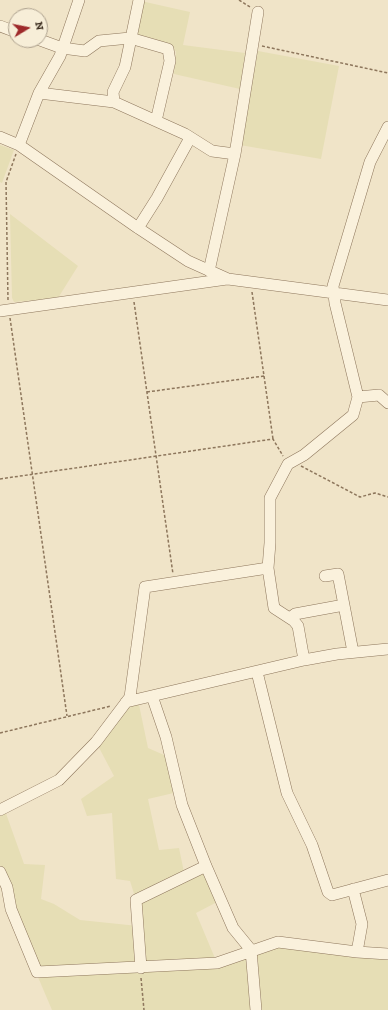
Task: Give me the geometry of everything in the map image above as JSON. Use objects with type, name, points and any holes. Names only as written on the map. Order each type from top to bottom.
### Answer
[{"type":"street","points":[[19,145],[39,93],[60,56],[79,0]]},
{"type":"street","points":[[114,102],[113,92],[125,67],[139,0]]},
{"type":"street","points":[[209,271],[235,154],[258,12]]},
{"type":"street","points":[[48,43],[62,48],[85,51],[99,41],[130,38],[168,49],[170,61],[156,121]]},
{"type":"street","points":[[39,93],[114,102],[156,121],[212,151],[235,154]]},
{"type":"street","points":[[304,660],[298,626],[290,618],[274,608],[268,568],[270,543],[270,498],[290,463],[304,455],[353,415],[358,397],[334,293],[335,277],[370,162],[388,127]]},
{"type":"street","points":[[0,137],[19,145],[188,261],[228,279]]},
{"type":"street","points":[[138,228],[157,198],[190,138]]},
{"type":"street","points":[[306,290],[323,285],[335,277]]},
{"type":"street","points":[[4,310],[228,279],[388,300]]},
{"type":"street","points":[[358,397],[379,395],[388,403]]},
{"type":"street","points":[[0,810],[59,780],[96,742],[130,697],[146,587],[268,568]]},
{"type":"street","points":[[325,576],[338,574],[353,652]]},
{"type":"street","points":[[290,618],[295,614],[344,605]]},
{"type":"street","points":[[126,702],[304,660],[388,648]]},
{"type":"street","points":[[257,672],[287,793],[312,845],[328,892],[332,895],[388,880]]},
{"type":"street","points":[[152,696],[166,737],[182,805],[233,928],[251,950],[256,1010]]},
{"type":"street","points":[[141,968],[136,900],[206,866]]},
{"type":"street","points":[[0,872],[7,887],[11,909],[37,972],[217,963],[251,950],[278,942],[357,952],[388,954]]},
{"type":"street","points":[[353,890],[362,924],[357,952]]},
{"type":"path","points":[[239,0],[258,12]]},
{"type":"path","points":[[252,44],[388,73]]},
{"type":"path","points":[[19,145],[6,182],[4,310],[33,474],[67,716]]},
{"type":"path","points":[[251,282],[273,439],[290,463],[360,497],[375,493],[388,497]]},
{"type":"path","points":[[133,292],[174,582]]},
{"type":"path","points":[[147,392],[264,376]]},
{"type":"path","points":[[0,479],[273,439]]},
{"type":"path","points":[[0,733],[126,702]]},
{"type":"path","points":[[141,968],[144,1010]]},
{"type":"shaded area","points":[[141,1],[190,12],[183,45],[245,53],[240,89],[174,74],[176,51],[134,36]]},
{"type":"shaded area","points":[[258,51],[339,66],[321,159],[240,145]]},
{"type":"shaded area","points":[[0,145],[14,150],[2,183],[0,182]]},
{"type":"shaded area","points":[[10,214],[78,266],[58,298],[14,302],[12,298]]},
{"type":"shaded area","points":[[138,700],[148,748],[171,758],[178,792],[148,799],[159,850],[179,848],[185,877],[206,866],[221,900],[196,913],[217,963],[278,942],[388,952],[388,1010],[52,1010],[35,970],[0,872],[0,810],[4,808],[24,864],[45,865],[41,899],[54,904],[80,920],[138,926],[136,900],[130,881],[116,879],[112,813],[87,816],[81,799],[114,776],[96,742],[126,702]]}]
